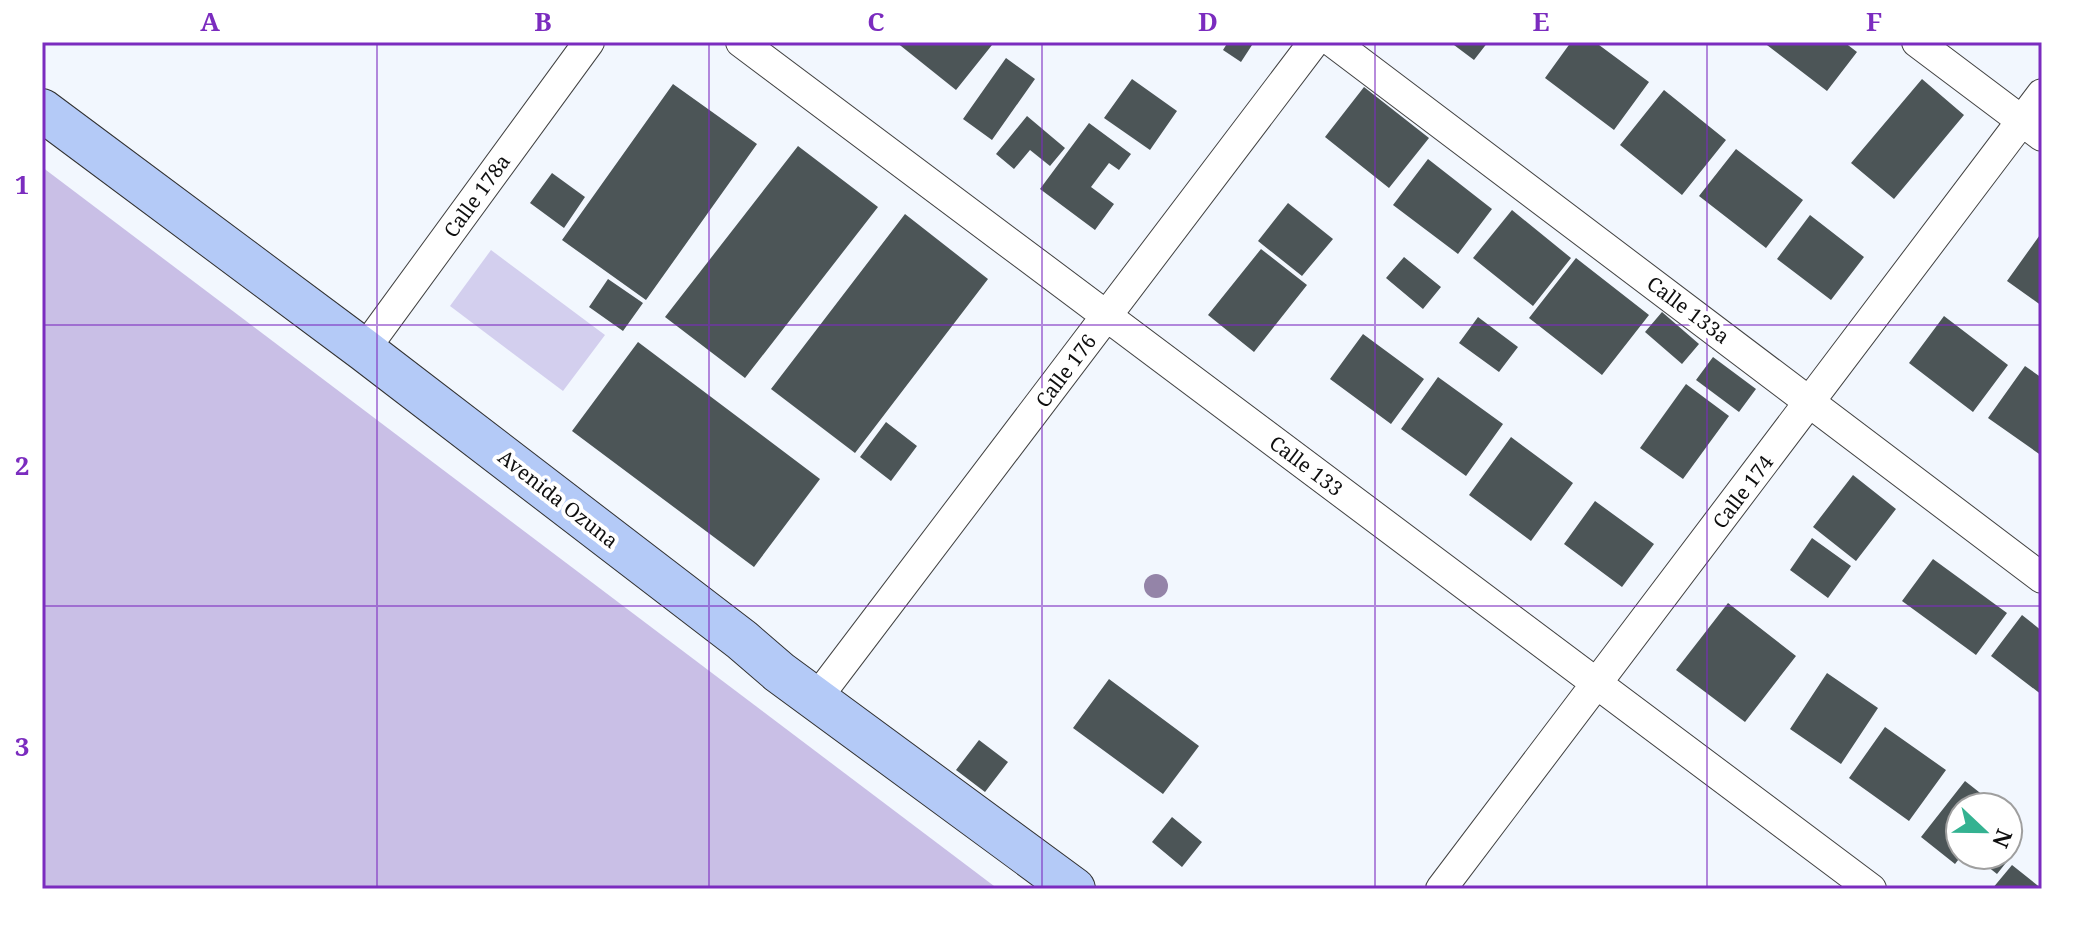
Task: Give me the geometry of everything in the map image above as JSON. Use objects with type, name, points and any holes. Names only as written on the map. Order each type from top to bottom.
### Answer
[{"type":"main road","name":"Avenida Ozuna","points":[[42,110],[364,350],[816,699],[1074,889]]},
{"type":"street","name":"Calle 178a","points":[[364,350],[589,42]]},
{"type":"street","name":"Calle 133","points":[[741,42],[1871,889]]},
{"type":"street","name":"Calle 176","points":[[816,699],[1314,42]]},
{"type":"street","name":"Calle 133a","points":[[1333,42],[2042,578]]},
{"type":"street","points":[[1917,42],[2032,129]]},
{"type":"street","name":"Calle 174","points":[[1441,889],[1810,402],[2032,129],[2042,94]]},
{"type":"shaded area","points":[[42,167],[998,889],[42,889]]},
{"type":"shaded area","points":[[491,250],[605,335],[563,391],[450,306]]},
{"type":"building","points":[[896,42],[989,42],[992,45],[956,90]]},
{"type":"building","points":[[1228,42],[1254,42],[1241,62],[1223,50]]},
{"type":"building","points":[[1450,42],[1488,42],[1474,60]]},
{"type":"building","points":[[1571,42],[1595,42],[1649,82],[1614,130],[1545,78]]},
{"type":"building","points":[[1763,42],[1844,42],[1857,52],[1827,91]]},
{"type":"building","points":[[1006,58],[1035,79],[992,140],[963,119]]},
{"type":"building","points":[[1132,79],[1177,111],[1150,150],[1104,118]]},
{"type":"building","points":[[1922,79],[1964,115],[1894,199],[1851,163]]},
{"type":"building","points":[[673,84],[757,144],[646,300],[562,240]]},
{"type":"building","points":[[1364,87],[1429,138],[1389,188],[1325,137]]},
{"type":"building","points":[[1664,90],[1726,140],[1682,195],[1620,145]]},
{"type":"building","points":[[1027,116],[1065,148],[1050,166],[1030,150],[1014,169],[996,154]]},
{"type":"building","points":[[1089,123],[1131,154],[1119,170],[1109,163],[1091,187],[1114,204],[1095,230],[1040,189]]},
{"type":"building","points":[[798,146],[878,207],[745,378],[665,317]]},
{"type":"building","points":[[1736,149],[1803,200],[1766,248],[1699,196]]},
{"type":"building","points":[[1428,159],[1492,209],[1458,254],[1393,205]]},
{"type":"building","points":[[552,173],[585,197],[564,228],[530,203]]},
{"type":"building","points":[[1288,203],[1333,239],[1302,276],[1258,241]]},
{"type":"building","points":[[1512,210],[1571,258],[1533,306],[1473,258]]},
{"type":"building","points":[[905,214],[988,279],[855,453],[771,389]]},
{"type":"building","points":[[1810,215],[1864,257],[1831,300],[1777,259]]},
{"type":"building","points":[[2042,232],[2042,306],[2007,281]]},
{"type":"building","points":[[1261,249],[1307,285],[1254,352],[1208,315]]},
{"type":"building","points":[[1404,257],[1441,287],[1423,309],[1386,278]]},
{"type":"building","points":[[1576,258],[1649,315],[1602,375],[1529,318]]},
{"type":"building","points":[[608,279],[643,303],[623,331],[589,307]]},
{"type":"building","points":[[1662,312],[1699,344],[1682,364],[1645,332]]},
{"type":"building","points":[[1944,316],[2008,365],[1973,412],[1909,363]]},
{"type":"building","points":[[1478,317],[1518,347],[1499,372],[1459,343]]},
{"type":"building","points":[[1363,334],[1424,379],[1391,424],[1330,379]]},
{"type":"building","points":[[638,342],[820,479],[754,567],[572,431]]},
{"type":"building","points":[[1713,357],[1756,389],[1739,412],[1696,380]]},
{"type":"building","points":[[2025,366],[2042,378],[2042,456],[1988,418]]},
{"type":"building","points":[[1438,377],[1503,424],[1466,476],[1401,429]]},
{"type":"building","points":[[1686,384],[1729,416],[1683,479],[1640,448]]},
{"type":"building","points":[[886,422],[917,446],[891,481],[860,457]]},
{"type":"building","points":[[1511,437],[1573,483],[1531,541],[1469,495]]},
{"type":"building","points":[[1853,475],[1896,509],[1856,561],[1813,527]]},
{"type":"building","points":[[1595,501],[1654,544],[1622,587],[1564,544]]},
{"type":"building","points":[[1812,538],[1851,566],[1828,598],[1790,570]]},
{"type":"building","points":[[1933,559],[2007,613],[1976,655],[1902,601]]},
{"type":"building","points":[[1728,603],[1796,656],[1745,722],[1676,670]]},
{"type":"building","points":[[2022,615],[2042,631],[2042,695],[1991,656]]},
{"type":"building","points":[[1827,673],[1878,708],[1841,764],[1790,729]]},
{"type":"building","points":[[1109,679],[1199,746],[1163,794],[1073,728]]},
{"type":"building","points":[[1885,727],[1946,770],[1909,821],[1849,778]]},
{"type":"building","points":[[979,740],[1008,762],[985,792],[956,770]]},
{"type":"building","points":[[1965,781],[1978,791],[1957,791]]},
{"type":"building","points":[[1944,808],[1944,855],[1921,837]]},
{"type":"building","points":[[1172,817],[1202,842],[1182,867],[1152,842]]},
{"type":"building","points":[[2007,871],[2020,871],[2042,889],[1992,889]]}]
